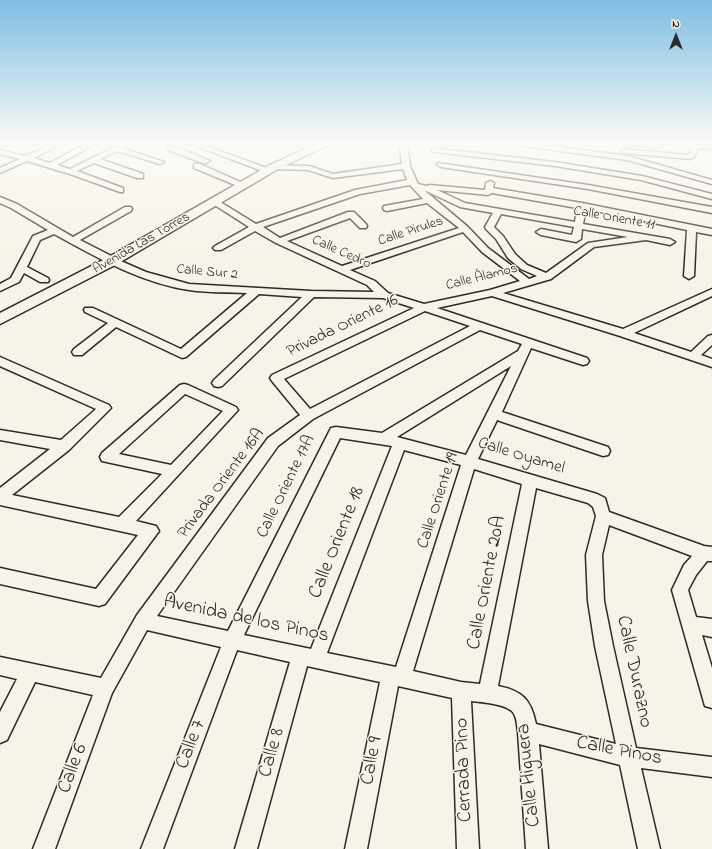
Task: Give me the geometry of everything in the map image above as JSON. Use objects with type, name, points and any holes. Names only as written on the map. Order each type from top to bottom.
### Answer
[{"type":"main road","name":"Avenida Las Torres","points":[[0,320],[112,261],[247,183]]},
{"type":"street","points":[[101,183],[120,190]]},
{"type":"street","points":[[237,183],[243,185]]},
{"type":"street","points":[[487,191],[488,183]]},
{"type":"street","points":[[559,183],[712,210]]},
{"type":"street","points":[[659,183],[712,197]]},
{"type":"street","points":[[414,184],[429,200],[465,229],[485,250],[527,282]]},
{"type":"street","name":"Calle Oriente 11","points":[[218,248],[255,227],[358,192],[414,184],[427,187],[453,202],[498,212],[528,207],[579,226],[670,242]]},
{"type":"street","points":[[427,187],[487,191],[528,207],[582,206],[712,232]]},
{"type":"street","name":"Calle Sur 2","points":[[0,200],[14,206],[112,261],[169,284],[189,287],[311,294],[384,295]]},
{"type":"street","points":[[387,208],[401,204],[429,200]]},
{"type":"street","name":"Calle Cedro","points":[[214,202],[279,241],[371,283],[384,295],[479,326],[525,349],[583,361]]},
{"type":"street","points":[[401,204],[413,212]]},
{"type":"street","points":[[540,232],[576,239],[582,206]]},
{"type":"street","points":[[74,240],[128,209]]},
{"type":"street","points":[[498,212],[489,227],[500,238],[511,256],[524,267],[547,277],[591,246],[644,238]]},
{"type":"street","points":[[279,241],[351,214],[363,226]]},
{"type":"street","points":[[689,276],[692,228]]},
{"type":"street","name":"Calle Pirules","points":[[342,269],[465,229]]},
{"type":"street","points":[[0,288],[15,280],[36,238],[55,230]]},
{"type":"street","points":[[22,268],[44,280]]},
{"type":"street","name":"Calle Álamos","points":[[424,307],[492,293],[547,277]]},
{"type":"street","points":[[89,310],[182,354],[256,290]]},
{"type":"street","points":[[492,293],[624,333],[712,363]]},
{"type":"street","points":[[218,383],[311,294]]},
{"type":"street","points":[[624,333],[711,294]]},
{"type":"street","name":"Privada Oriente 16","points":[[308,416],[276,378],[424,307]]},
{"type":"street","points":[[78,352],[116,322]]},
{"type":"street","name":"Privada Oriente 16A","points":[[143,621],[273,442],[308,416],[479,326]]},
{"type":"street","points":[[693,356],[712,339]]},
{"type":"street","points":[[384,439],[525,349]]},
{"type":"street","name":"Calle Oriente 19","points":[[396,675],[469,462],[525,349]]},
{"type":"street","points":[[0,498],[64,446],[105,408],[1,362]]},
{"type":"street","points":[[122,525],[174,471],[232,410],[184,388],[107,457],[174,471]]},
{"type":"street","points":[[494,414],[602,452]]},
{"type":"street","name":"Calle Oriente 17A","points":[[232,641],[336,432],[384,439]]},
{"type":"street","points":[[0,435],[64,446]]},
{"type":"street","name":"Calle Oyamel","points":[[384,439],[592,498],[601,510],[708,554]]},
{"type":"street","name":"Calle Oriente 18","points":[[308,657],[400,443]]},
{"type":"street","name":"Calle Oriente 20A","points":[[487,695],[530,480]]},
{"type":"street","points":[[0,498],[151,531],[98,598],[0,576]]},
{"type":"street","name":"Calle Durazno","points":[[601,510],[594,555],[596,601],[604,646],[649,849]]},
{"type":"street","points":[[708,554],[690,570],[680,590],[712,698]]},
{"type":"street","name":"Avenida de los Pinos","points":[[105,688],[143,621],[396,675],[461,691],[507,697],[519,703]]},
{"type":"street","points":[[691,625],[712,628]]},
{"type":"street","name":"Calle 7","points":[[152,849],[232,641]]},
{"type":"street","name":"Calle 8","points":[[246,849],[308,657]]},
{"type":"street","points":[[0,666],[105,688]]},
{"type":"street","points":[[0,733],[30,672]]},
{"type":"street","name":"Calle 9","points":[[356,849],[396,675]]},
{"type":"street","name":"Calle 6","points":[[44,849],[105,688]]},
{"type":"street","name":"Cerrada Pino","points":[[461,691],[468,849]]},
{"type":"street","name":"Calle Higuera","points":[[519,703],[525,717],[528,732],[537,849]]},
{"type":"street","name":"Calle Pinos","points":[[528,732],[629,757],[712,767]]}]
